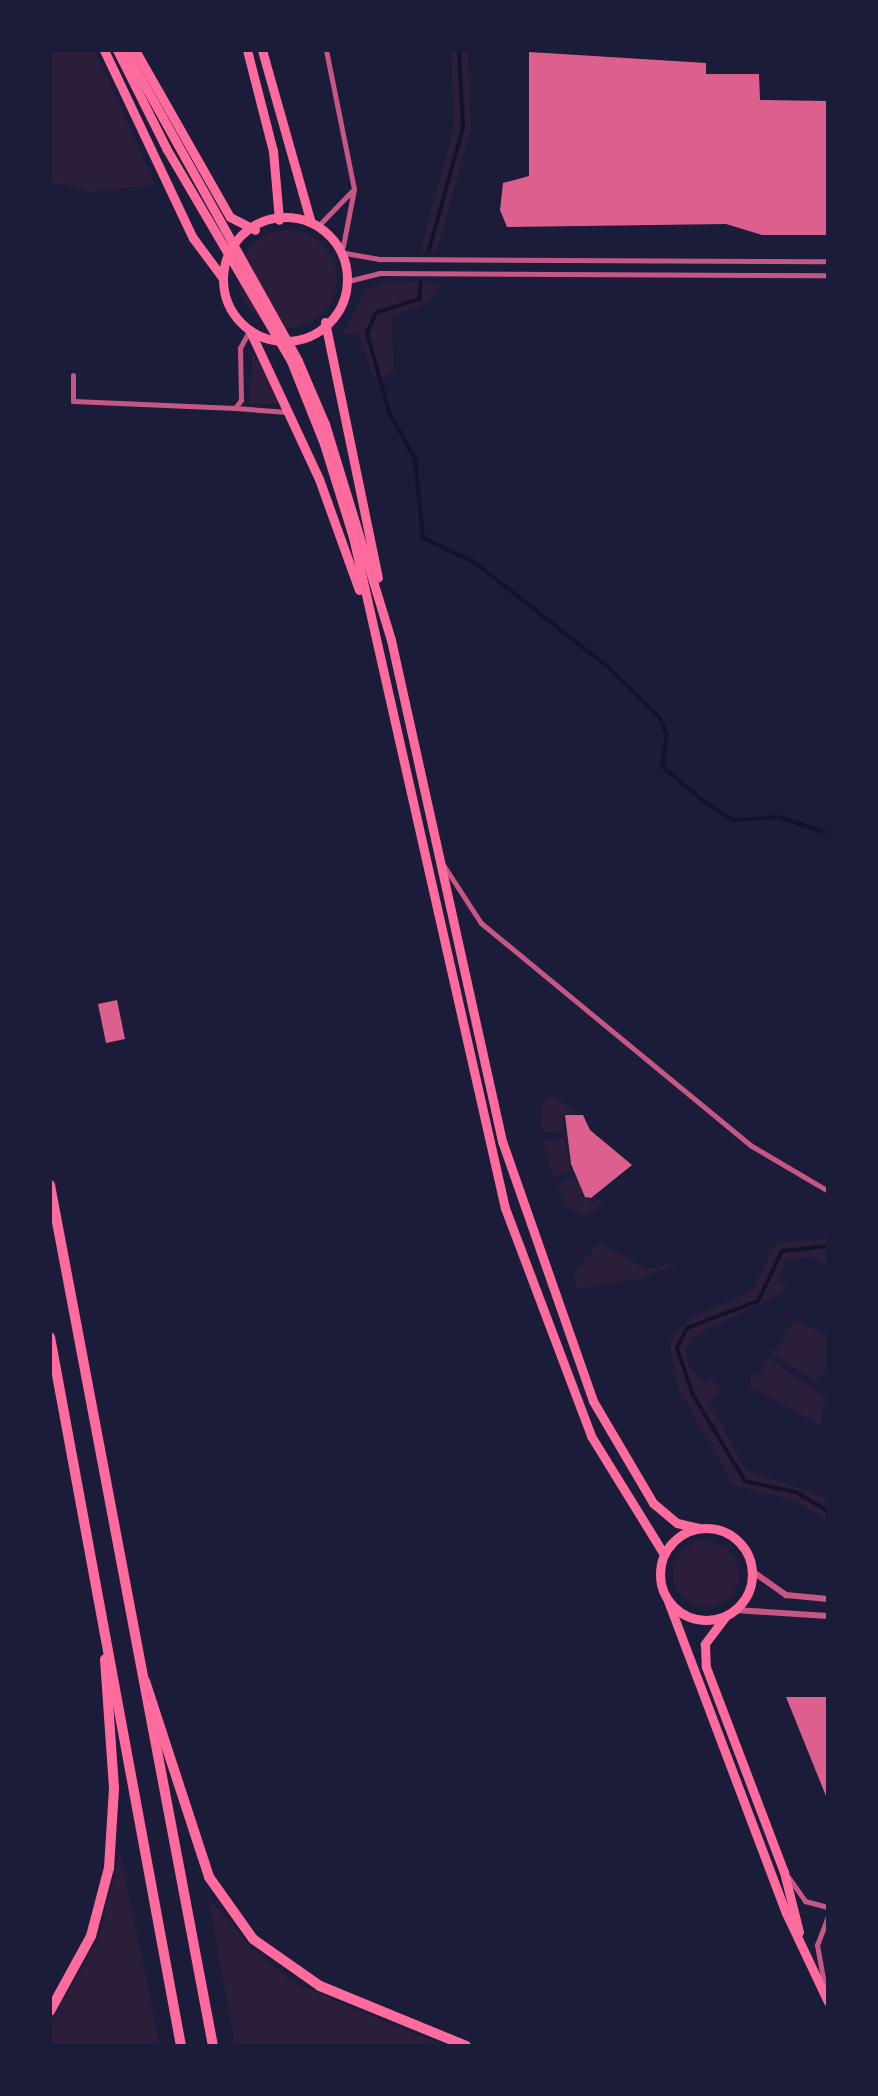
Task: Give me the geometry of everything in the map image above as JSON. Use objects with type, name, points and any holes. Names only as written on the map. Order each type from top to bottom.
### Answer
[{"type":"highway","points":[[50,1185],[213,2046]]},
{"type":"highway","points":[[50,1337],[181,2046]]},
{"type":"highway","points":[[50,2011],[90,1936],[109,1868],[114,1825],[106,1638]]},
{"type":"highway","points":[[139,1668],[160,1714],[204,1864],[253,1940],[320,1986],[466,2046]]},
{"type":"main road","points":[[104,50],[193,238],[222,278]]},
{"type":"main road","points":[[118,50],[166,148],[220,227]]},
{"type":"main road","points":[[125,50],[295,360],[332,442],[391,640]]},
{"type":"main road","points":[[135,50],[230,217],[255,230]]},
{"type":"main road","points":[[250,331],[283,339],[325,322],[348,282],[344,250],[315,222],[262,50]]},
{"type":"main road","points":[[248,52],[273,151],[279,220]]},
{"type":"main road","points":[[315,222],[279,220],[255,230],[231,250],[222,278],[226,308],[250,331],[291,413],[376,644]]},
{"type":"main road","points":[[325,322],[502,1141],[588,1390],[637,1483],[664,1515],[735,1538],[752,1571],[735,1610],[725,1616],[705,1644],[706,1667],[784,1872],[799,1934]]},
{"type":"main road","points":[[295,360],[343,503],[505,1208],[591,1436],[664,1554],[660,1580],[828,2002]]},
{"type":"main road","points":[[664,1554],[698,1528]]},
{"type":"main road","points":[[668,1601],[694,1619],[725,1616]]},
{"type":"street","points":[[326,50],[354,189],[344,250],[380,259],[828,261]]},
{"type":"street","points":[[315,222],[354,189]]},
{"type":"street","points":[[348,282],[379,272],[828,275]]},
{"type":"street","points":[[236,408],[241,400],[240,348],[250,331]]},
{"type":"street","points":[[73,375],[72,401],[291,413]]},
{"type":"street","points":[[443,864],[474,916],[503,941],[750,1144],[828,1191]]},
{"type":"street","points":[[752,1571],[786,1596],[828,1599]]},
{"type":"street","points":[[735,1610],[828,1616]]},
{"type":"street","points":[[784,1872],[805,1901],[828,1907]]},
{"type":"street","points":[[828,1917],[818,1945],[828,2002]]},
{"type":"shaded area","points":[[50,50],[95,50],[155,185],[89,192],[50,181]]},
{"type":"shaded area","points":[[451,50],[468,50],[471,128],[437,251],[420,251],[454,126]]},
{"type":"shaded area","points":[[288,230],[307,234],[323,244],[333,260],[337,279],[333,298],[323,314],[307,324],[288,328],[269,324],[253,314],[243,298],[239,279],[243,260],[253,244],[269,234]]},
{"type":"shaded area","points":[[397,281],[440,284],[429,302],[392,317],[394,371],[374,380],[358,333],[343,334],[367,288]]},
{"type":"shaded area","points":[[252,352],[265,371],[281,403],[250,405]]},
{"type":"shaded area","points":[[549,1095],[580,1113],[563,1114],[563,1131],[542,1133],[541,1107]]},
{"type":"shaded area","points":[[564,1138],[572,1170],[553,1177],[543,1141]]},
{"type":"shaded area","points":[[574,1177],[591,1202],[603,1198],[597,1210],[583,1217],[567,1207],[557,1185]]},
{"type":"shaded area","points":[[828,1230],[828,1267],[814,1257],[787,1260],[777,1280],[786,1286],[782,1293],[692,1337],[686,1350],[690,1368],[705,1382],[713,1379],[721,1393],[709,1401],[746,1470],[824,1497],[828,1521],[798,1502],[734,1485],[678,1388],[669,1341],[692,1317],[753,1291],[775,1243],[823,1239]]},
{"type":"shaded area","points":[[600,1242],[645,1269],[680,1263],[639,1279],[578,1289],[573,1273]]},
{"type":"shaded area","points":[[794,1320],[828,1335],[828,1369],[815,1381],[766,1350],[776,1351]]},
{"type":"shaded area","points":[[766,1356],[826,1398],[820,1425],[751,1387],[749,1373],[762,1375]]},
{"type":"shaded area","points":[[706,1541],[729,1551],[739,1574],[729,1597],[706,1607],[683,1597],[673,1574],[683,1551]]},
{"type":"shaded area","points":[[120,1852],[160,2046],[50,2046],[50,2025],[99,1937]]},
{"type":"shaded area","points":[[208,1897],[254,1950],[292,1982],[444,2046],[235,2046]]},
{"type":"building","points":[[529,52],[706,63],[706,74],[759,74],[760,100],[828,101],[828,235],[762,235],[726,224],[507,227],[500,210],[503,183],[529,176]]},
{"type":"building","points":[[117,1000],[125,1039],[106,1043],[98,1004]]},
{"type":"building","points":[[565,1115],[583,1115],[590,1130],[632,1165],[591,1198],[585,1197],[571,1164]]},
{"type":"building","points":[[786,1697],[828,1697],[828,1801]]},
{"type":"waterway","points":[[429,250],[463,127],[459,50]]},
{"type":"waterway","points":[[421,281],[419,299],[376,313],[367,333],[389,412],[415,459],[423,538],[474,562],[609,668],[660,718],[667,735],[662,766],[702,800],[733,820],[778,817],[828,833]]},
{"type":"waterway","points":[[828,1246],[782,1251],[758,1301],[687,1328],[677,1348],[693,1395],[745,1481],[796,1492],[828,1511]]}]
